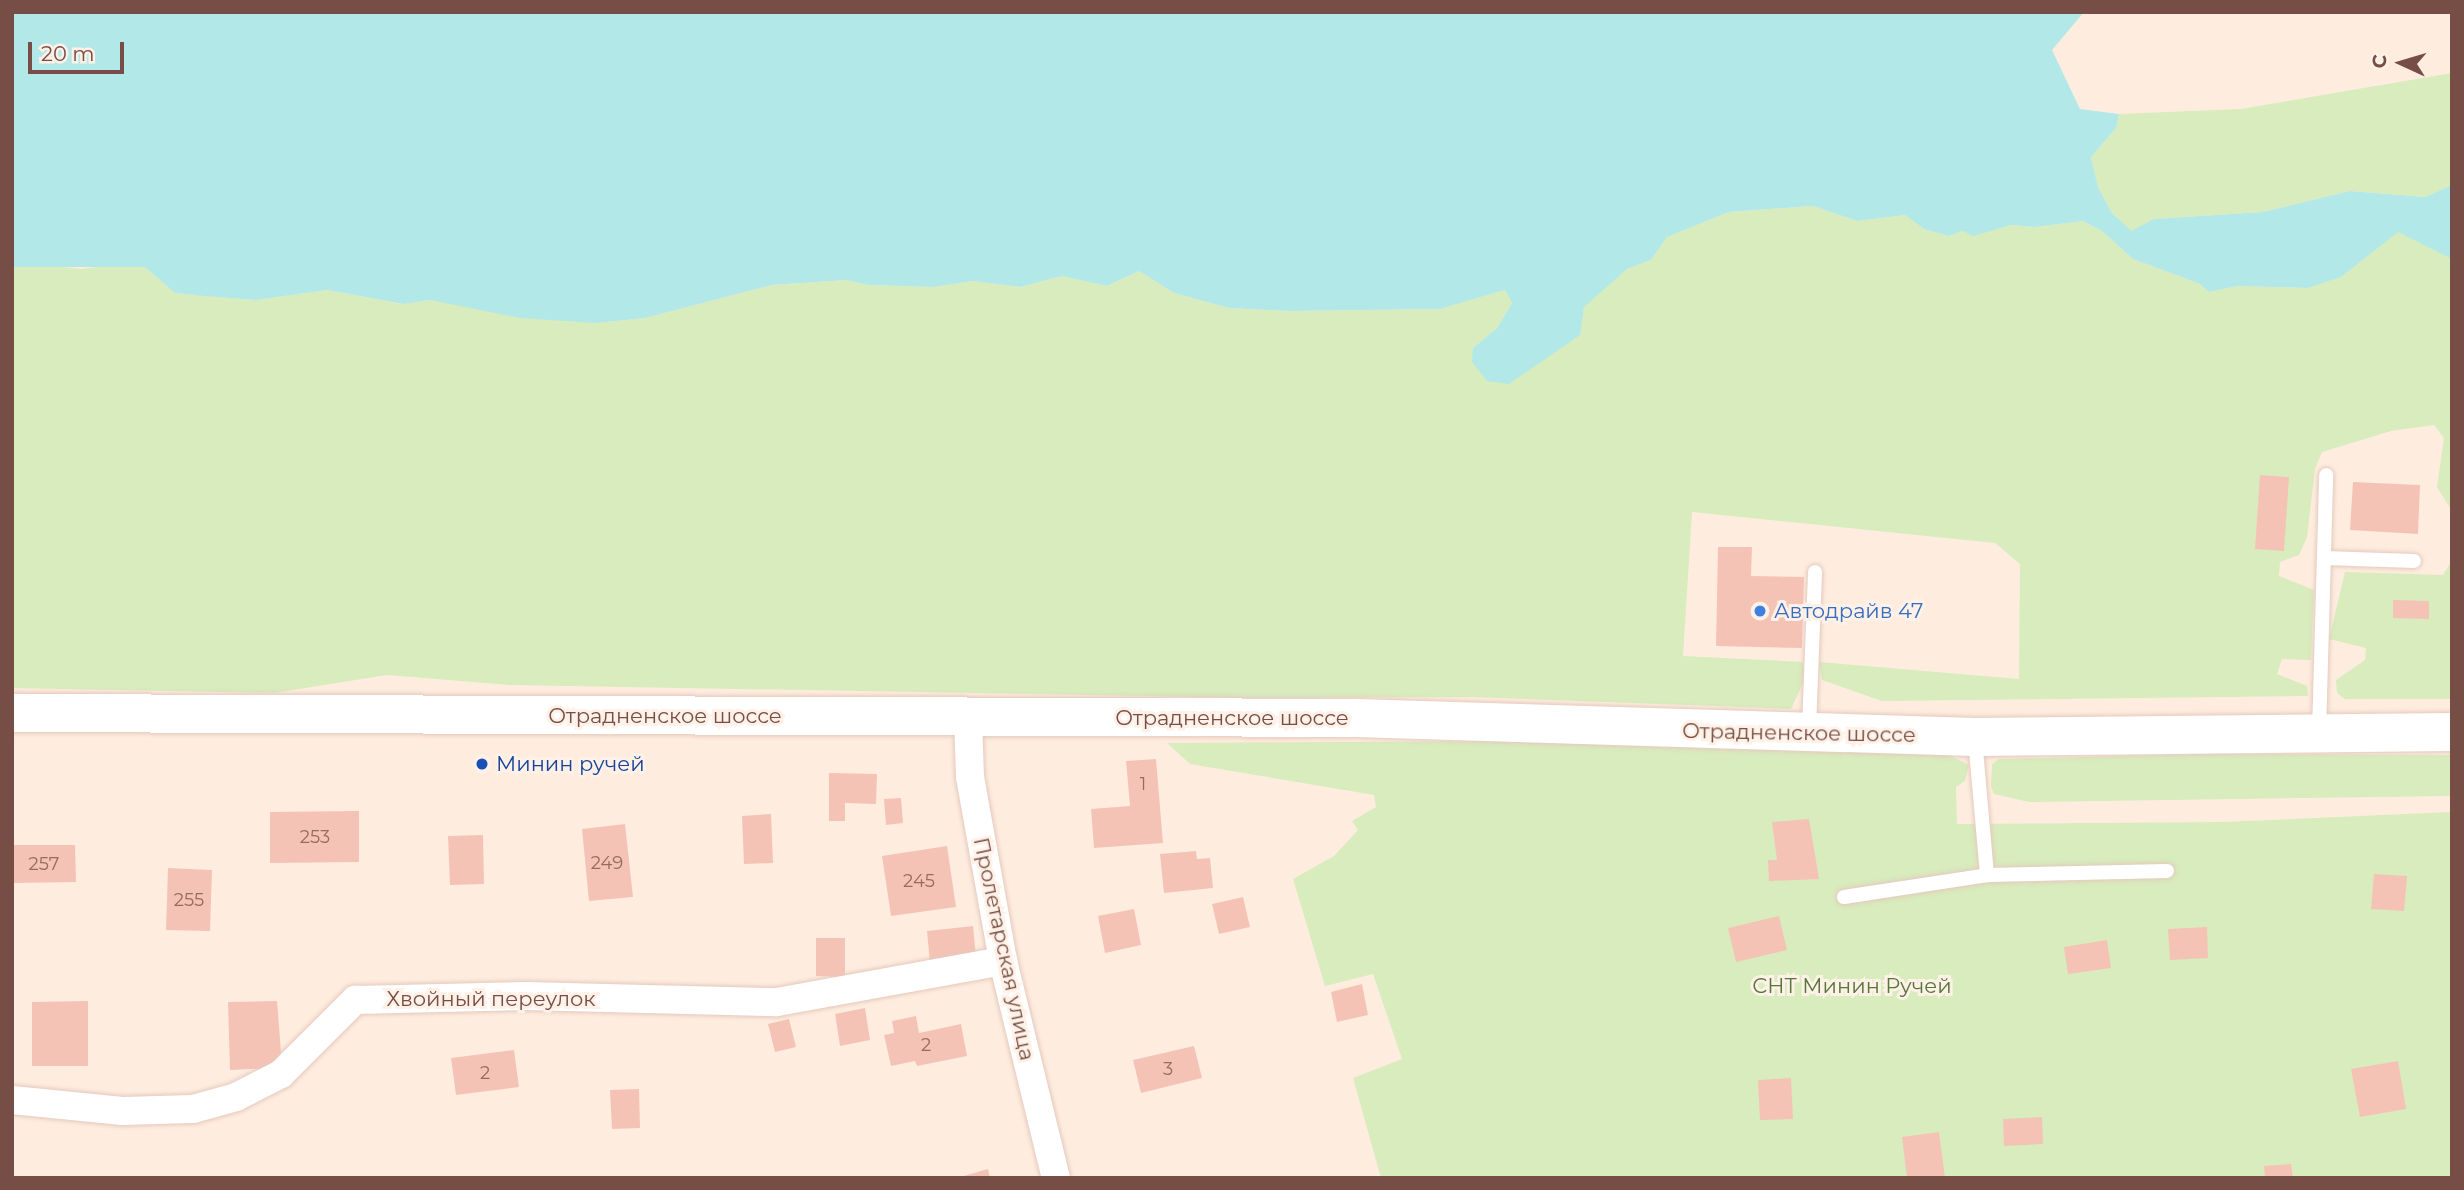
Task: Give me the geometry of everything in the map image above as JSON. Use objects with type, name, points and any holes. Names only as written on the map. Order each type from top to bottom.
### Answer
[{"type":"main road","name":"Отрадненское шоссе","points":[[12,713],[1356,718],[1975,737],[2452,732]]},
{"type":"street","name":"Пролетарская улица","points":[[968,717],[970,777],[1003,961],[1056,1178]]},
{"type":"street","name":"Хвойный переулок","points":[[12,1100],[121,1111],[193,1109],[236,1097],[281,1074],[355,1000],[526,996],[777,1002],[1003,961]]},
{"type":"lane","points":[[2319,734],[2326,475]]},
{"type":"lane","points":[[2324,558],[2414,561]]},
{"type":"lane","points":[[1809,734],[1815,572]]},
{"type":"lane","points":[[1975,737],[1987,875]]},
{"type":"lane","points":[[1844,897],[1987,875],[2167,871]]},
{"type":"green space","points":[[2452,73],[2452,185],[2425,197],[2350,191],[2263,212],[2154,219],[2131,232],[2111,212],[2098,187],[2091,157],[2116,128],[2119,114],[2241,109]]},
{"type":"green space","points":[[1813,206],[1857,221],[1905,215],[1924,229],[1948,236],[1963,231],[1973,235],[2011,225],[2035,227],[2083,221],[2102,231],[2133,259],[2200,284],[2209,292],[2238,286],[2308,288],[2341,277],[2398,231],[2427,244],[2452,259],[2452,511],[2437,487],[2444,438],[2434,425],[2391,431],[2322,452],[2315,469],[2307,537],[2299,555],[2280,562],[2279,576],[2314,590],[2311,660],[2282,659],[2277,674],[2307,686],[2308,696],[1882,701],[1822,680],[1819,662],[2019,679],[2020,564],[1995,543],[1692,512],[1683,656],[1803,662],[1805,679],[1791,709],[1473,697],[1258,698],[511,685],[387,675],[274,693],[12,688],[12,267],[38,264],[81,269],[120,264],[145,267],[175,293],[256,300],[327,290],[402,304],[430,300],[596,323],[645,318],[772,285],[846,280],[869,285],[933,287],[973,281],[1020,287],[1062,276],[1107,286],[1139,271],[1174,293],[1229,308],[1289,311],[1440,309],[1505,290],[1512,303],[1497,328],[1473,348],[1539,362],[1579,335],[1584,307],[1598,292],[1627,269],[1651,260],[1667,237],[1729,212]]},
{"type":"green space","points":[[2452,560],[2452,699],[2345,699],[2337,693],[2336,680],[2365,660],[2366,648],[2329,639],[2345,572],[2443,575]]},
{"type":"green space","name":"СНТ Минин Ручей","points":[[1666,740],[1707,749],[1939,750],[1969,765],[1965,781],[1956,787],[1957,824],[2225,822],[2452,812],[2452,1178],[1381,1178],[1353,1078],[1402,1059],[1373,974],[1325,986],[1293,879],[1334,856],[1358,830],[1352,821],[1376,807],[1374,795],[1190,764],[1167,743]]},
{"type":"green space","points":[[2202,754],[2452,755],[2452,796],[2029,802],[1994,794],[1991,787],[1992,764],[1999,759]]},
{"type":"water","points":[[12,12],[2084,12],[2052,50],[2080,109],[2119,114],[2116,128],[2091,157],[2098,187],[2111,212],[2131,231],[2154,219],[2263,212],[2350,191],[2425,197],[2452,185],[2452,259],[2398,232],[2341,277],[2308,288],[2238,286],[2209,292],[2200,284],[2133,259],[2102,231],[2083,221],[2035,227],[2011,225],[1973,236],[1963,231],[1948,236],[1924,229],[1905,215],[1857,221],[1813,206],[1729,212],[1667,237],[1651,260],[1627,269],[1584,307],[1580,335],[1509,384],[1487,381],[1472,362],[1473,348],[1497,328],[1512,303],[1505,290],[1440,309],[1289,311],[1229,308],[1174,293],[1139,271],[1107,286],[1062,276],[1020,287],[973,281],[933,287],[869,285],[846,280],[772,285],[645,318],[596,323],[520,318],[430,300],[403,304],[327,290],[256,300],[175,293],[145,267],[12,267]]},
{"type":"building","points":[[2260,475],[2289,477],[2284,551],[2255,549]]},
{"type":"building","points":[[2353,482],[2420,485],[2418,534],[2350,530]]},
{"type":"building","name":"Автодрайв 47","points":[[1718,547],[1752,547],[1751,576],[1804,577],[1802,648],[1716,646]]},
{"type":"building","points":[[2393,600],[2429,601],[2429,619],[2393,618]]},
{"type":"building","points":[[1156,759],[1163,843],[1094,848],[1091,809],[1130,806],[1126,761]]},
{"type":"building","points":[[829,773],[877,774],[876,804],[845,803],[845,821],[829,821]]},
{"type":"building","points":[[901,798],[903,823],[886,825],[884,799]]},
{"type":"building","points":[[359,811],[359,862],[270,863],[270,812]]},
{"type":"building","points":[[771,814],[773,863],[744,864],[742,816]]},
{"type":"building","points":[[1809,819],[1819,879],[1769,881],[1768,860],[1777,860],[1772,822]]},
{"type":"building","points":[[625,824],[633,897],[589,901],[582,829]]},
{"type":"building","points":[[483,835],[484,884],[450,885],[448,836]]},
{"type":"building","points":[[12,845],[75,845],[76,882],[12,883]]},
{"type":"building","points":[[947,846],[956,907],[891,916],[882,856]]},
{"type":"building","points":[[1196,851],[1197,859],[1210,858],[1213,888],[1164,893],[1160,854]]},
{"type":"building","points":[[168,868],[212,870],[210,931],[166,930]]},
{"type":"building","points":[[2374,874],[2407,876],[2404,911],[2371,909]]},
{"type":"building","points":[[1243,897],[1250,927],[1219,934],[1212,904]]},
{"type":"building","points":[[1134,909],[1141,945],[1105,953],[1098,916]]},
{"type":"building","points":[[1779,916],[1787,950],[1736,962],[1728,928]]},
{"type":"building","points":[[973,926],[976,958],[930,963],[927,931]]},
{"type":"building","points":[[2207,927],[2208,958],[2170,960],[2168,929]]},
{"type":"building","points":[[816,938],[845,938],[845,977],[816,976]]},
{"type":"building","points":[[2107,940],[2111,968],[2068,974],[2064,947]]},
{"type":"building","points":[[1362,984],[1368,1015],[1337,1022],[1331,992]]},
{"type":"building","points":[[88,1001],[88,1066],[32,1066],[32,1002]]},
{"type":"building","points":[[277,1001],[281,1052],[274,1068],[230,1070],[228,1002]]},
{"type":"building","points":[[865,1008],[870,1040],[840,1046],[835,1014]]},
{"type":"building","points":[[916,1016],[919,1033],[961,1024],[967,1056],[917,1066],[915,1061],[891,1066],[884,1035],[894,1033],[892,1021]]},
{"type":"building","points":[[789,1019],[796,1047],[775,1052],[768,1024]]},
{"type":"building","points":[[1194,1046],[1202,1078],[1141,1093],[1133,1060]]},
{"type":"building","points":[[514,1050],[519,1087],[456,1095],[451,1058]]},
{"type":"building","points":[[2398,1061],[2406,1109],[2360,1117],[2351,1069]]},
{"type":"building","points":[[1791,1078],[1793,1119],[1760,1120],[1758,1080]]},
{"type":"building","points":[[639,1089],[640,1128],[612,1129],[610,1090]]},
{"type":"building","points":[[2042,1117],[2043,1144],[2004,1146],[2003,1119]]},
{"type":"building","points":[[1939,1132],[1945,1178],[1907,1178],[1902,1137]]},
{"type":"building","points":[[2291,1164],[2293,1178],[2265,1178],[2264,1166]]},
{"type":"building","points":[[988,1169],[990,1178],[960,1178],[960,1177]]},
{"type":"place","name":"Автодрайв 47","points":[[1760,611]]},
{"type":"place","name":"Минин ручей","points":[[482,764]]}]
